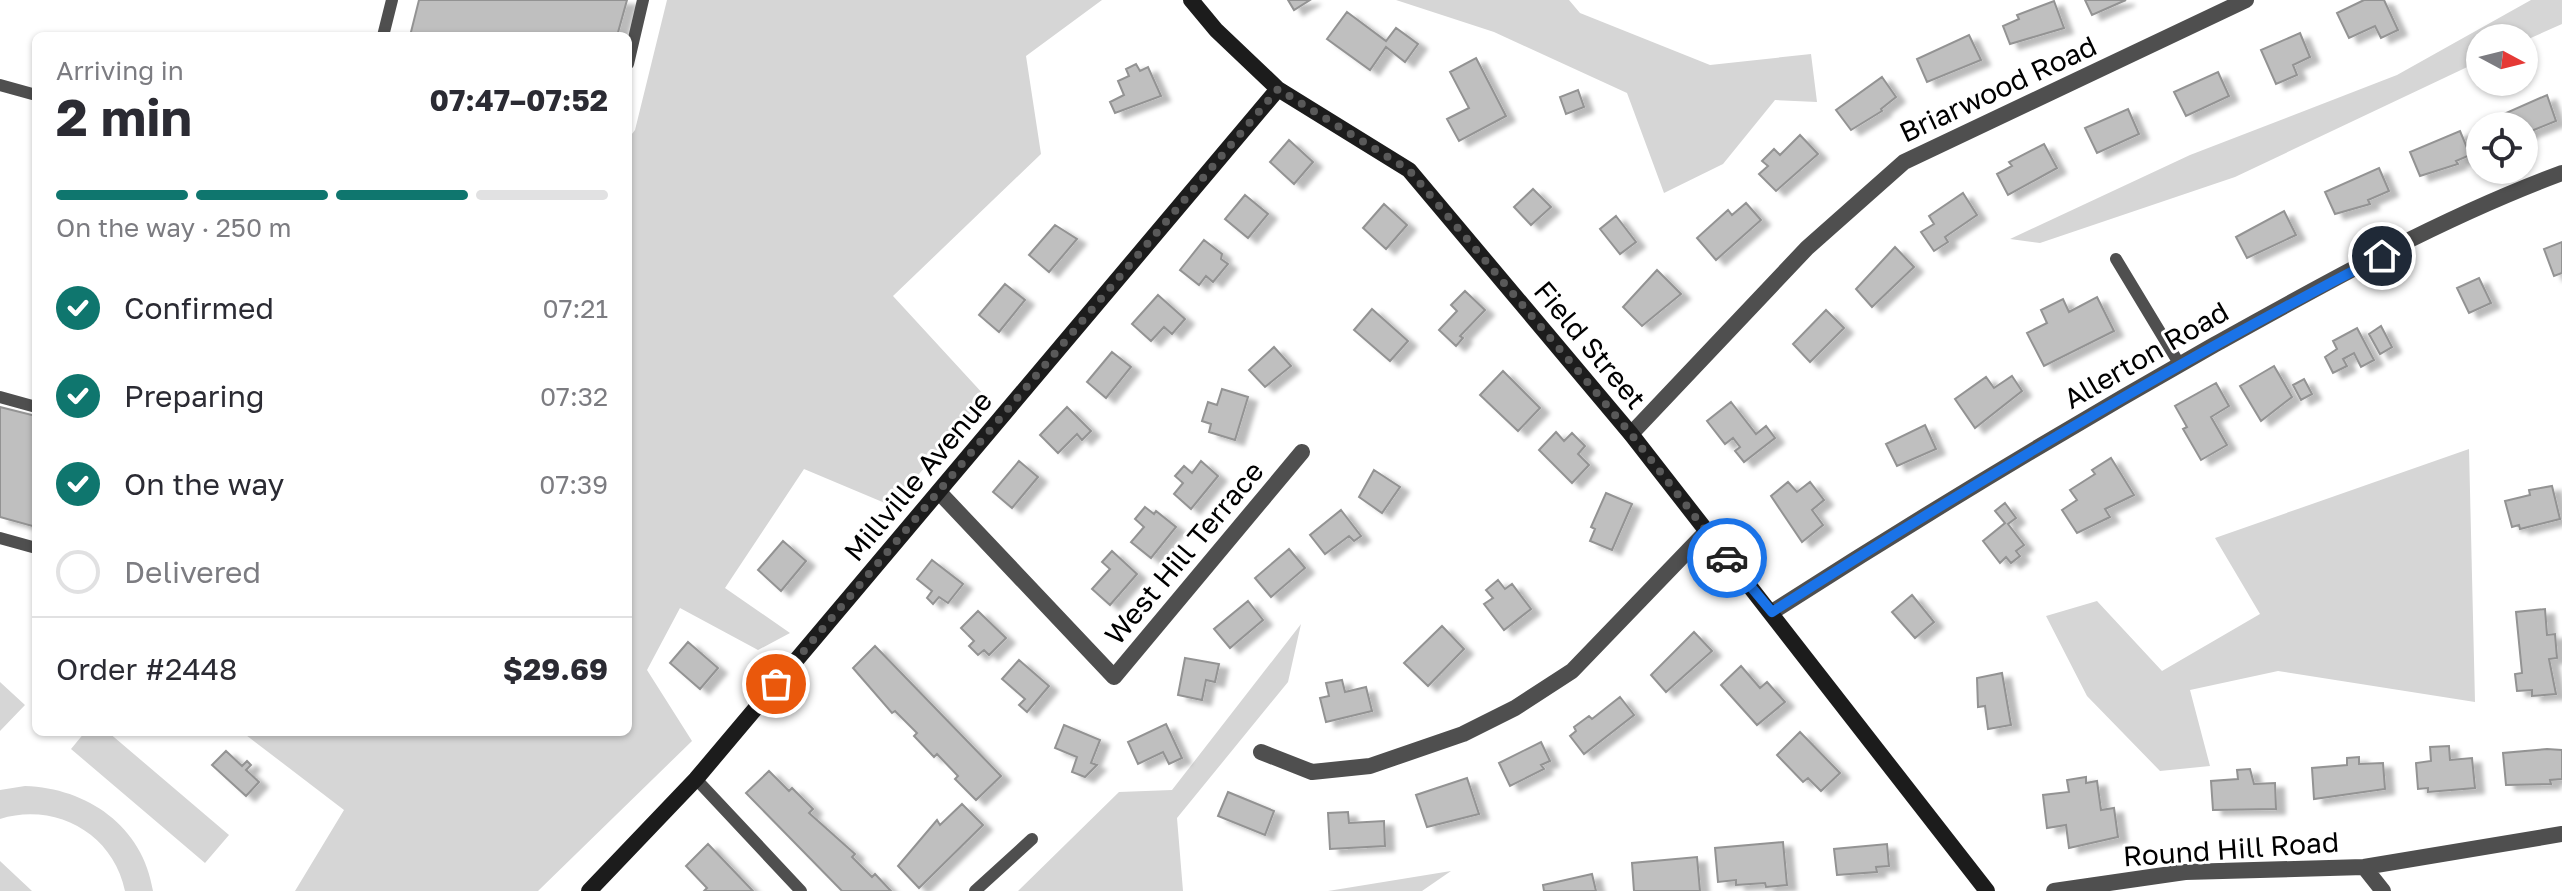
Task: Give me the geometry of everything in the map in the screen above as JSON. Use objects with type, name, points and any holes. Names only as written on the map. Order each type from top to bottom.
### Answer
[{"type":"street","name":"Field Street","points":[[1191,0],[1216,30],[1278,89],[1409,170],[1631,434],[1987,891]]},
{"type":"street","name":"Briarwood Road","points":[[1631,434],[1807,248],[1904,162],[2246,0]]},
{"type":"street","name":"Millville Avenue","points":[[589,891],[696,779],[1278,89]]},
{"type":"street","name":"Allerton Road","points":[[1772,612],[1968,487],[2180,365],[2487,201],[2562,173]]},
{"type":"street","name":"West Hill Terrace","points":[[939,492],[1114,677],[1302,452]]},
{"type":"street","points":[[1261,752],[1312,772],[1370,766],[1489,721],[1572,671],[1706,532]]},
{"type":"street","name":"Round Hill Road","points":[[2054,891],[2185,872],[2364,867],[2562,834]]},
{"type":"street","name":"Round Hill Road","points":[[2364,867],[2383,891]]},
{"type":"lane","points":[[384,32],[392,0]]},
{"type":"lane","points":[[632,47],[643,0]]},
{"type":"lane","points":[[0,85],[32,94]]},
{"type":"lane","points":[[2116,259],[2180,365]]},
{"type":"lane","points":[[0,397],[32,406]]},
{"type":"lane","points":[[0,538],[32,547]]},
{"type":"lane","points":[[696,779],[801,891]]},
{"type":"lane","points":[[975,891],[1032,839]]},
{"type":"shaded area","points":[[667,0],[1102,0],[1026,56],[1041,154],[893,296],[985,396],[892,506],[804,469],[725,588],[790,633],[758,650],[680,608],[647,670],[692,741],[538,891],[295,891],[344,810],[247,736],[632,736],[632,134]]},
{"type":"shaded area","points":[[1396,0],[1569,0],[1580,13],[1710,65],[1811,54],[1817,102],[1775,100],[1723,164],[1664,193],[1627,93],[1494,32]]},
{"type":"shaded area","points":[[2531,0],[2562,0],[2562,24],[2538,35],[2538,24],[2488,24]]},
{"type":"shaded area","points":[[2466,36],[2466,68],[2235,177],[2040,243],[2010,239],[2190,155],[2397,75]]},
{"type":"shaded area","points":[[2469,449],[2475,702],[2278,671],[2190,690],[2210,766],[2160,771],[2087,696],[2046,616],[2097,601],[2162,671],[2260,614],[2215,538]]},
{"type":"shaded area","points":[[1301,624],[1288,682],[1177,818],[1183,891],[1018,891],[1119,792],[1172,790]]},
{"type":"shaded area","points":[[0,682],[25,705],[0,731]]},
{"type":"shaded area","points":[[82,736],[113,736],[229,835],[205,863],[71,749]]},
{"type":"shaded area","points":[[25,786],[70,794],[108,815],[138,847],[153,891],[125,891],[108,853],[95,838],[79,827],[41,815],[0,819],[0,790]]},
{"type":"shaded area","points":[[0,861],[32,891],[0,891]]},
{"type":"shaded area","points":[[1451,871],[1422,891],[1328,891]]},
{"type":"building","points":[[419,0],[627,0],[618,32],[411,32]]},
{"type":"building","points":[[1288,0],[1310,0],[1294,10]]},
{"type":"building","points":[[2085,0],[2126,0],[2092,15]]},
{"type":"building","points":[[2364,0],[2384,0],[2398,30],[2381,38],[2375,26],[2349,38],[2337,13]]},
{"type":"building","points":[[2054,1],[2064,28],[2010,44],[2003,26],[2019,19],[2017,15]]},
{"type":"building","points":[[1347,12],[1386,41],[1396,28],[1418,44],[1405,62],[1386,47],[1370,70],[1327,39]]},
{"type":"building","points":[[2300,33],[2310,57],[2293,65],[2297,75],[2276,84],[2261,50]]},
{"type":"building","points":[[1969,35],[1981,60],[1927,82],[1917,59]]},
{"type":"building","points":[[1476,58],[1506,116],[1459,141],[1447,119],[1469,108],[1450,72]]},
{"type":"building","points":[[1136,64],[1140,71],[1148,67],[1161,96],[1115,113],[1110,102],[1124,95],[1118,81],[1129,76],[1126,69]]},
{"type":"building","points":[[2218,72],[2229,96],[2186,116],[2174,92]]},
{"type":"building","points":[[1882,77],[1896,97],[1882,111],[1851,130],[1836,110]]},
{"type":"building","points":[[1578,90],[1584,107],[1566,114],[1560,97]]},
{"type":"building","points":[[2547,95],[2556,121],[2538,128],[2538,112],[2508,112]]},
{"type":"building","points":[[2128,109],[2139,134],[2097,153],[2085,128]]},
{"type":"building","points":[[2460,131],[2466,145],[2466,157],[2456,161],[2458,164],[2420,176],[2410,152]]},
{"type":"building","points":[[1800,135],[1818,154],[1776,191],[1759,174],[1768,166],[1762,161],[1774,149],[1780,155]]},
{"type":"building","points":[[1289,140],[1313,162],[1294,184],[1270,162]]},
{"type":"building","points":[[2044,144],[2057,168],[2008,195],[1997,174],[2012,166],[2009,162]]},
{"type":"building","points":[[2379,168],[2389,191],[2368,200],[2370,204],[2335,214],[2325,192]]},
{"type":"building","points":[[1533,189],[1551,207],[1531,225],[1514,207]]},
{"type":"building","points":[[1963,193],[1977,215],[1945,237],[1948,242],[1934,251],[1921,232],[1934,224],[1929,216]]},
{"type":"building","points":[[1245,195],[1268,214],[1248,238],[1225,219]]},
{"type":"building","points":[[1746,203],[1761,220],[1716,260],[1697,238],[1728,210],[1732,215]]},
{"type":"building","points":[[1384,204],[1407,225],[1386,249],[1363,228]]},
{"type":"building","points":[[2284,211],[2296,235],[2247,258],[2236,237]]},
{"type":"building","points":[[1616,216],[1636,242],[1620,254],[1600,229]]},
{"type":"building","points":[[1055,225],[1077,239],[1049,272],[1029,255]]},
{"type":"building","points":[[1204,240],[1222,254],[1221,259],[1228,264],[1213,282],[1206,276],[1199,285],[1180,270]]},
{"type":"building","points":[[2562,242],[2562,273],[2554,276],[2544,249]]},
{"type":"building","points":[[1895,247],[1914,267],[1872,307],[1856,289]]},
{"type":"building","points":[[1657,270],[1681,294],[1642,326],[1623,307]]},
{"type":"building","points":[[2479,278],[2491,303],[2469,313],[2457,288]]},
{"type":"building","points":[[1005,284],[1025,300],[999,332],[979,315]]},
{"type":"building","points":[[1465,291],[1485,310],[1460,336],[1463,338],[1456,346],[1439,330],[1457,311],[1451,305]]},
{"type":"building","points":[[1158,295],[1185,319],[1172,334],[1164,327],[1151,341],[1132,324]]},
{"type":"building","points":[[2097,297],[2114,331],[2044,366],[2027,333],[2047,323],[2041,310],[2063,299],[2069,312]]},
{"type":"building","points":[[1372,309],[1408,341],[1390,361],[1354,330]]},
{"type":"building","points":[[1826,310],[1844,328],[1810,362],[1793,344]]},
{"type":"building","points":[[2381,326],[2392,347],[2380,354],[2369,334]]},
{"type":"building","points":[[2357,328],[2374,360],[2361,367],[2354,353],[2343,359],[2347,366],[2333,373],[2325,357],[2337,349],[2333,341]]},
{"type":"building","points":[[1274,347],[1291,366],[1265,387],[1249,370]]},
{"type":"building","points":[[1112,352],[1131,367],[1106,398],[1087,382]]},
{"type":"building","points":[[2274,366],[2292,397],[2261,421],[2240,386]]},
{"type":"building","points":[[1503,371],[1540,408],[1518,431],[1480,395]]},
{"type":"building","points":[[2012,376],[2022,391],[1975,428],[1955,399],[1986,377],[1994,388]]},
{"type":"building","points":[[2304,379],[2312,394],[2301,400],[2293,385]]},
{"type":"building","points":[[2216,383],[2229,406],[2211,417],[2227,445],[2201,460],[2183,429],[2187,427],[2175,406]]},
{"type":"building","points":[[1222,389],[1248,397],[1235,440],[1209,432],[1211,424],[1202,421],[1208,402],[1217,405]]},
{"type":"building","points":[[1731,402],[1756,434],[1766,426],[1775,438],[1744,462],[1735,451],[1740,447],[1733,438],[1725,444],[1707,421]]},
{"type":"building","points":[[0,407],[32,415],[32,526],[0,517]]},
{"type":"building","points":[[1067,407],[1091,431],[1082,440],[1077,434],[1058,453],[1040,435]]},
{"type":"building","points":[[1925,425],[1936,449],[1897,466],[1886,444]]},
{"type":"building","points":[[1556,432],[1564,441],[1572,433],[1585,446],[1578,454],[1589,465],[1572,483],[1539,450]]},
{"type":"building","points":[[2111,458],[2134,495],[2105,509],[2110,517],[2077,533],[2062,510],[2077,500],[2070,490],[2095,474],[2092,470]]},
{"type":"building","points":[[1019,461],[1038,477],[1012,508],[993,492]]},
{"type":"building","points":[[1201,461],[1218,476],[1191,509],[1174,494],[1183,483],[1175,476],[1184,466],[1192,473]]},
{"type":"building","points":[[1374,470],[1400,487],[1382,513],[1359,497]]},
{"type":"building","points":[[1788,482],[1797,492],[1810,482],[1824,500],[1812,510],[1823,525],[1802,542],[1771,496]]},
{"type":"building","points":[[2552,486],[2560,519],[2520,529],[2519,525],[2512,527],[2505,501],[2530,495],[2529,490]]},
{"type":"building","points":[[1606,493],[1632,504],[1612,550],[1590,541],[1595,529],[1591,527]]},
{"type":"building","points":[[2005,503],[2016,518],[2008,524],[2024,545],[2016,551],[2020,556],[2011,563],[2006,557],[2000,563],[1983,541],[2005,523],[1995,511]]},
{"type":"building","points":[[1145,507],[1154,514],[1156,511],[1176,527],[1151,558],[1131,542],[1144,527],[1135,519]]},
{"type":"building","points":[[1341,510],[1361,536],[1354,541],[1349,536],[1325,554],[1310,535]]},
{"type":"building","points":[[783,541],[806,561],[781,591],[758,570]]},
{"type":"building","points":[[1289,549],[1305,568],[1271,597],[1255,578]]},
{"type":"building","points":[[1112,551],[1137,574],[1110,605],[1092,589],[1110,569],[1102,562]]},
{"type":"building","points":[[932,560],[963,584],[948,603],[939,597],[933,604],[927,598],[932,591],[917,579]]},
{"type":"building","points":[[1498,580],[1505,589],[1512,584],[1531,609],[1504,630],[1484,604],[1493,598],[1486,590]]},
{"type":"building","points":[[1912,595],[1934,622],[1915,638],[1892,612]]},
{"type":"building","points":[[1248,601],[1263,620],[1230,648],[1214,629]]},
{"type":"building","points":[[2545,609],[2547,635],[2555,634],[2557,658],[2549,659],[2556,694],[2532,696],[2532,690],[2517,691],[2515,674],[2522,673],[2516,612]]},
{"type":"building","points":[[978,611],[1006,638],[989,655],[984,650],[978,655],[969,646],[974,641],[961,628]]},
{"type":"building","points":[[1442,626],[1464,649],[1428,686],[1404,663]]},
{"type":"building","points":[[1694,632],[1712,651],[1666,692],[1651,675]]},
{"type":"building","points":[[688,642],[718,668],[700,689],[670,663]]},
{"type":"building","points":[[875,646],[1001,776],[976,800],[955,779],[958,776],[937,754],[934,757],[914,736],[917,733],[895,711],[892,713],[853,668]]},
{"type":"building","points":[[1185,658],[1219,664],[1215,682],[1206,680],[1202,700],[1178,695]]},
{"type":"building","points":[[1019,660],[1049,686],[1027,712],[1019,705],[1025,699],[1002,679]]},
{"type":"building","points":[[1741,666],[1760,688],[1767,682],[1785,702],[1757,725],[1721,685]]},
{"type":"building","points":[[2002,673],[2011,725],[1988,729],[1985,706],[1978,707],[1977,678]]},
{"type":"building","points":[[1342,680],[1345,692],[1366,687],[1372,711],[1326,722],[1320,698],[1329,696],[1326,683]]},
{"type":"building","points":[[1620,697],[1634,715],[1584,754],[1570,736],[1576,731],[1574,727],[1589,716],[1592,719]]},
{"type":"building","points":[[1166,724],[1182,758],[1169,764],[1163,752],[1138,764],[1128,742]]},
{"type":"building","points":[[1064,725],[1100,740],[1091,763],[1097,765],[1085,777],[1072,772],[1077,757],[1055,748]]},
{"type":"building","points":[[1800,732],[1840,773],[1821,791],[1808,778],[1803,782],[1777,755]]},
{"type":"building","points":[[1541,742],[1550,761],[1541,765],[1544,769],[1510,786],[1499,763]]},
{"type":"building","points":[[2449,746],[2450,760],[2472,758],[2475,788],[2428,792],[2428,788],[2418,789],[2416,763],[2431,761],[2430,747]]},
{"type":"building","points":[[2562,750],[2562,779],[2550,780],[2551,784],[2506,785],[2503,753]]},
{"type":"building","points":[[226,751],[242,766],[247,761],[251,765],[246,770],[259,782],[246,796],[212,765]]},
{"type":"building","points":[[2359,757],[2359,764],[2383,763],[2385,789],[2314,799],[2312,768],[2347,765],[2347,758]]},
{"type":"building","points":[[2250,769],[2254,784],[2275,783],[2276,809],[2213,810],[2211,781],[2238,779],[2237,770]]},
{"type":"building","points":[[769,771],[789,791],[792,788],[813,809],[809,813],[855,854],[852,857],[872,877],[875,874],[891,891],[842,891],[746,793]]},
{"type":"building","points":[[2086,777],[2086,783],[2097,781],[2101,810],[2114,808],[2118,837],[2069,848],[2066,825],[2047,828],[2043,795],[2069,792],[2067,780]]},
{"type":"building","points":[[1467,778],[1479,814],[1427,827],[1416,795]]},
{"type":"building","points":[[1228,792],[1274,811],[1265,835],[1218,816]]},
{"type":"building","points":[[962,804],[983,825],[919,888],[898,866],[937,820],[940,825]]},
{"type":"building","points":[[1348,812],[1349,823],[1384,821],[1385,846],[1330,849],[1328,813]]},
{"type":"building","points":[[1783,842],[1787,885],[1766,887],[1765,883],[1736,885],[1736,880],[1718,882],[1715,848]]},
{"type":"building","points":[[708,844],[753,891],[704,891],[707,888],[686,866]]},
{"type":"building","points":[[1887,844],[1889,866],[1876,867],[1877,872],[1837,875],[1834,849]]},
{"type":"building","points":[[1697,857],[1700,891],[1634,891],[1632,863]]},
{"type":"building","points":[[1592,874],[1596,891],[1544,891],[1543,885]]},
{"type":"way so far","points":[[776,684],[1278,89],[1409,170],[1631,434],[1727,558]]},
{"type":"route","points":[[1727,558],[1772,612],[1968,487],[2277,310],[2382,256]]}]
